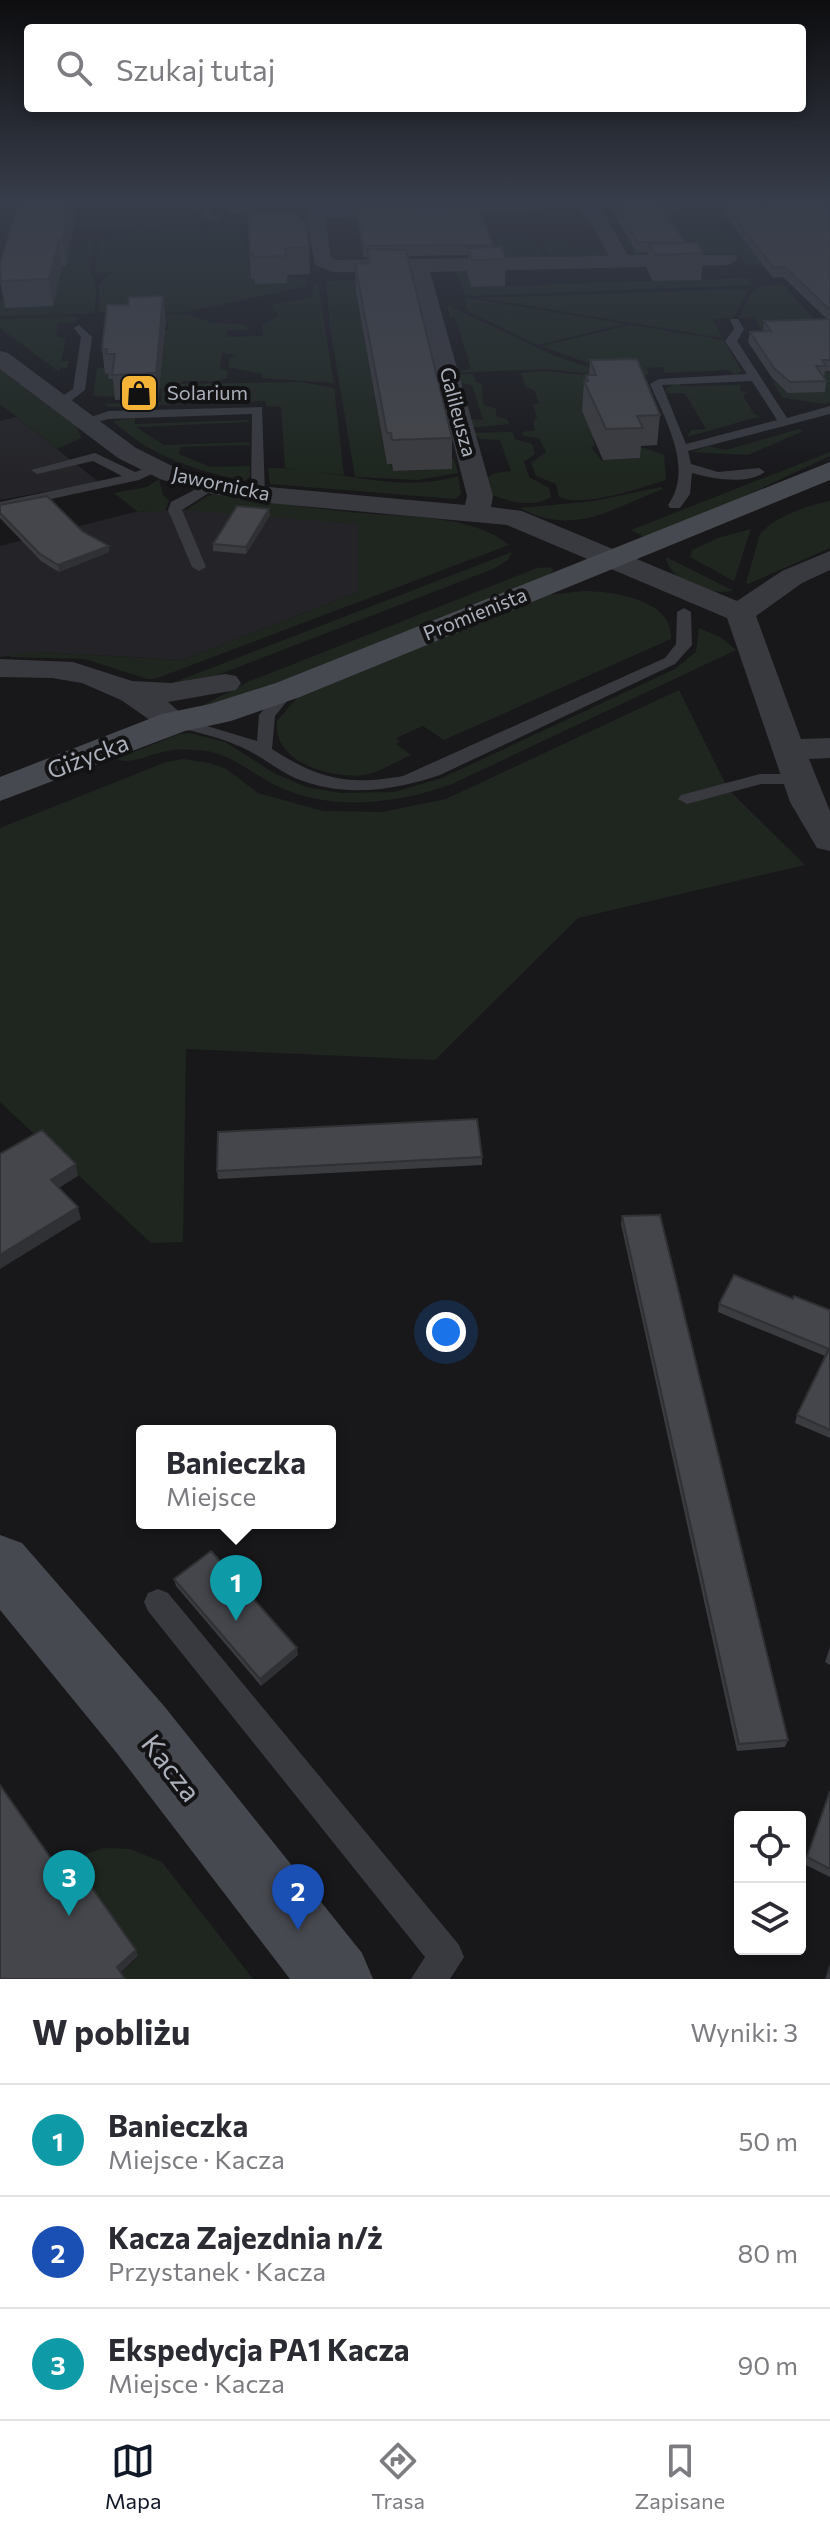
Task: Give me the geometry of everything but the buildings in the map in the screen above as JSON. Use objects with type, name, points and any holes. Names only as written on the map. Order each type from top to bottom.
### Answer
[{"type":"street","name":"Galileusza","points":[[426,294],[480,496],[476,514]]},
{"type":"street","name":"Jawornicka","points":[[0,358],[127,453],[145,473],[258,494],[476,514],[491,525],[679,598],[711,622],[742,618]]},
{"type":"street","name":"Promienista","points":[[132,691],[171,693],[284,670],[580,557],[675,505],[830,444]]},
{"type":"street","name":"Promienista","points":[[580,557],[651,545],[830,470]]},
{"type":"street","points":[[651,545],[659,566],[679,598]]},
{"type":"street","points":[[830,559],[792,577],[742,618],[807,802],[830,840]]},
{"type":"street","points":[[0,668],[68,669],[132,691],[175,722]]},
{"type":"street","name":"Promienista","points":[[175,722],[218,713],[284,670]]},
{"type":"street","name":"Promienista","points":[[175,722],[197,701],[225,683]]},
{"type":"street","name":"Giżycka","points":[[0,790],[175,722]]},
{"type":"street","points":[[794,765],[830,748]]},
{"type":"street","name":"Kacza","points":[[0,1563],[140,1729],[336,1979]]},
{"type":"lane","points":[[734,321],[739,329],[731,341],[784,422]]},
{"type":"lane","points":[[60,403],[79,390],[87,337],[79,328]]},
{"type":"lane","points":[[675,505],[687,491],[682,449],[656,384],[667,380],[755,377]]},
{"type":"lane","points":[[84,421],[109,415],[258,410],[258,494]]},
{"type":"lane","points":[[682,449],[830,410]]},
{"type":"lane","points":[[37,470],[95,457],[145,473]]},
{"type":"lane","points":[[683,466],[723,477],[759,472]]},
{"type":"lane","points":[[0,506],[145,473]]},
{"type":"lane","points":[[199,567],[175,510],[176,505],[210,486]]},
{"type":"lane","points":[[175,722],[210,730],[264,751],[300,774],[329,783],[376,786],[415,778],[670,661],[684,645],[679,598]]},
{"type":"lane","points":[[264,751],[264,721],[284,670]]},
{"type":"lane","points":[[687,799],[760,779],[794,765]]},
{"type":"lane","points":[[158,1602],[447,1957],[428,1979]]},
{"type":"shaded area","points":[[20,294],[96,294],[94,313],[0,316],[0,299],[7,303]]},
{"type":"shaded area","points":[[99,294],[268,294],[187,312],[99,312]]},
{"type":"shaded area","points":[[313,294],[320,294],[334,383],[261,378],[262,374],[228,367],[229,359],[237,355],[222,353],[220,368],[228,372],[227,378],[182,381],[181,384],[302,382],[334,388],[344,475],[285,468],[281,407],[266,406],[266,401],[108,407],[104,404],[161,402],[162,389],[117,389],[116,397],[93,396],[97,368],[106,368],[106,373],[110,373],[168,329],[168,324],[141,315],[185,314],[211,322],[247,325],[247,330],[227,330],[227,337],[263,336],[262,325],[278,317],[278,312],[273,311],[273,304],[313,297]]},
{"type":"shaded area","points":[[327,294],[361,294],[357,296],[362,304],[358,305],[360,314],[364,314],[361,319],[367,334],[364,334],[365,344],[369,344],[371,376],[375,377],[372,383],[384,449],[389,449],[387,464],[391,464],[393,471],[432,470],[447,458],[454,459],[458,473],[418,480],[355,477]]},
{"type":"shaded area","points":[[465,294],[515,294],[473,296]]},
{"type":"shaded area","points":[[746,294],[733,318],[712,319],[723,338],[480,298]]},
{"type":"shaded area","points":[[752,294],[792,294],[830,336],[830,402],[783,398],[772,381],[785,387],[763,332],[753,317],[739,318]]},
{"type":"shaded area","points":[[464,298],[624,324],[538,345],[468,311]]},
{"type":"shaded area","points":[[447,305],[555,356],[618,377],[547,369],[453,373],[471,369],[455,317],[450,317]]},
{"type":"shaded area","points":[[77,317],[76,322],[58,323],[56,336],[66,339],[61,361],[69,361],[67,368],[60,368],[59,372],[0,328],[0,319]]},
{"type":"shaded area","points":[[631,325],[723,340],[742,371],[735,375],[728,370],[665,373],[663,367],[646,368],[649,375],[621,375],[541,346]]},
{"type":"shaded area","points":[[0,369],[77,427],[81,438],[57,449],[0,404]]},
{"type":"shaded area","points":[[546,371],[627,380],[608,439],[593,439],[595,446],[591,447],[601,460],[640,458],[636,448],[664,455],[666,480],[597,499],[570,500],[559,497],[556,484],[536,476],[531,463],[546,452],[539,438],[523,436],[522,432],[535,430],[533,423],[537,417],[533,405],[539,403],[534,390],[525,387],[521,373]]},
{"type":"shaded area","points":[[473,374],[476,382],[482,384],[483,404],[496,409],[496,416],[508,420],[509,424],[468,428],[466,419],[483,420],[472,385],[455,382],[453,375]]},
{"type":"shaded area","points":[[682,381],[680,386],[741,385],[740,391],[746,392],[743,397],[755,415],[761,416],[687,437],[691,430],[706,429],[685,393],[667,393],[666,388]]},
{"type":"shaded area","points":[[16,417],[99,482],[0,500],[0,421]]},
{"type":"shaded area","points":[[135,418],[135,424],[249,420],[136,427],[164,445],[249,442],[249,445],[180,447],[179,454],[211,467],[250,466],[250,477],[245,481],[174,460],[142,444],[113,421]]},
{"type":"shaded area","points":[[799,429],[803,431],[748,455],[692,452],[708,446],[726,450]]},
{"type":"shaded area","points":[[512,432],[515,439],[532,444],[535,454],[524,462],[529,477],[549,488],[551,497],[544,501],[511,501],[488,493],[484,479],[495,473],[511,471],[500,440],[481,439],[470,433]]},
{"type":"shaded area","points":[[830,452],[830,456],[732,502],[644,537],[631,530]]},
{"type":"shaded area","points":[[268,468],[387,482],[411,483],[458,476],[461,494],[455,499],[270,484]]},
{"type":"shaded area","points":[[159,479],[163,495],[169,501],[165,511],[138,512],[114,493],[147,487]]},
{"type":"shaded area","points":[[663,489],[609,511],[575,520],[557,520],[520,508],[594,501]]},
{"type":"shaded area","points":[[215,494],[368,514],[432,518],[475,527],[509,545],[155,679],[85,659],[10,657],[10,654],[42,652],[182,660],[358,592],[358,524],[186,510]]},
{"type":"shaded area","points":[[830,501],[830,548],[746,583],[760,534],[766,528],[792,513]]},
{"type":"shaded area","points":[[198,509],[358,524],[358,592],[182,660],[42,652],[0,657],[0,546],[135,512]]},
{"type":"shaded area","points":[[751,529],[734,581],[690,557],[692,550],[718,538]]},
{"type":"shaded area","points":[[512,552],[508,560],[493,569],[207,679],[159,688]]},
{"type":"shaded area","points":[[666,557],[734,591],[703,589],[683,581],[669,566]]},
{"type":"shaded area","points":[[550,567],[554,570],[547,576],[244,697],[209,708],[203,705],[250,681],[537,568]]},
{"type":"shaded area","points":[[583,591],[624,596],[652,606],[669,625],[671,639],[444,740],[423,726],[396,738],[400,742],[396,744],[411,755],[370,774],[336,774],[306,765],[284,747],[278,735],[277,721],[297,698],[547,595]]},
{"type":"shaded area","points":[[699,628],[722,638],[736,650],[452,784],[409,796],[364,802],[320,799],[277,786],[234,761],[206,751],[174,750],[134,760],[116,759],[179,734],[190,733],[225,742],[274,773],[306,787],[341,793],[394,792],[442,778],[675,669],[696,652]]},
{"type":"shaded area","points":[[679,690],[728,789],[805,865],[578,918],[435,1060],[186,1049],[183,1242],[151,1243],[0,1102],[0,828],[166,762],[183,759],[225,768],[258,793],[323,811],[382,812],[446,799]]},
{"type":"shaded area","points":[[104,1848],[130,1849],[162,1862],[253,1979],[123,1979],[119,1974],[138,1957],[62,1878],[86,1854]]},
{"type":"place","name":"Solarium","points":[[139,393]]},
{"type":"place","name":"Banieczka","points":[[236,1621]]},
{"type":"place","name":"Ekspedycja PA1 Kacza","points":[[69,1916]]},
{"type":"place","name":"Kacza Zajezdnia n/ż","points":[[298,1930]]}]
